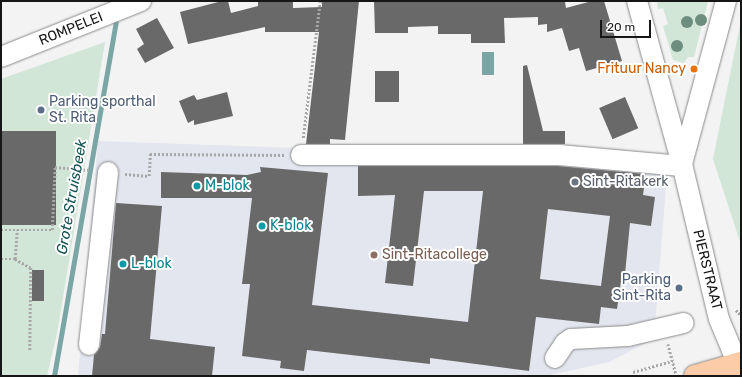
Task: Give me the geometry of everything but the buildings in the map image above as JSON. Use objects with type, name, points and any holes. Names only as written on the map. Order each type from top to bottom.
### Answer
[{"type":"highway","points":[[695,376],[739,367]]},
{"type":"street","name":"ROMPELEI","points":[[1,57],[141,1]]},
{"type":"street","name":"PIERSTRAAT","points":[[637,1],[682,165],[719,319],[739,367]]},
{"type":"street","name":"PIERSTRAAT","points":[[682,165],[726,1]]},
{"type":"street","points":[[301,155],[559,155],[682,165]]},
{"type":"street","points":[[89,345],[100,171]]},
{"type":"street","points":[[555,358],[565,343],[571,340],[628,336],[684,323]]},
{"type":"path","points":[[1,230],[52,230],[55,167],[149,176],[150,154],[301,155],[320,1]]},
{"type":"path","points":[[15,259],[17,230]]},
{"type":"path","points":[[1,259],[15,259],[31,268],[30,350]]},
{"type":"path","points":[[664,328],[676,376]]},
{"type":"path","points":[[633,372],[672,361]]},
{"type":"shaded area","name":"Sint-Ritacollege","points":[[98,141],[668,161],[654,339],[609,362],[546,376],[78,376]]},
{"type":"green space","points":[[657,1],[708,1],[694,57],[688,57],[684,63],[673,60],[663,26],[668,24],[663,8],[658,9]]},
{"type":"green space","points":[[741,20],[741,245],[713,159]]},
{"type":"green space","points":[[105,42],[57,334],[47,376],[1,376],[1,79]]},
{"type":"water","points":[[482,52],[494,52],[494,75],[482,75]]},
{"type":"waterway","name":"Grote Struisbeek","points":[[54,376],[116,22]]},
{"type":"place","name":"Frituur Nancy","points":[[694,69]]},
{"type":"place","name":"Parking sporthal St. Rita","points":[[41,110]]},
{"type":"place","name":"Sint-Ritakerk","points":[[575,182]]},
{"type":"place","name":"M-blok","points":[[197,186]]},
{"type":"place","name":"K-blok","points":[[262,226]]},
{"type":"place","name":"Sint-Ritacollege","points":[[374,255]]},
{"type":"place","name":"L-blok","points":[[123,264]]},
{"type":"place","name":"Parking Sint-Rita","points":[[679,288]]}]
